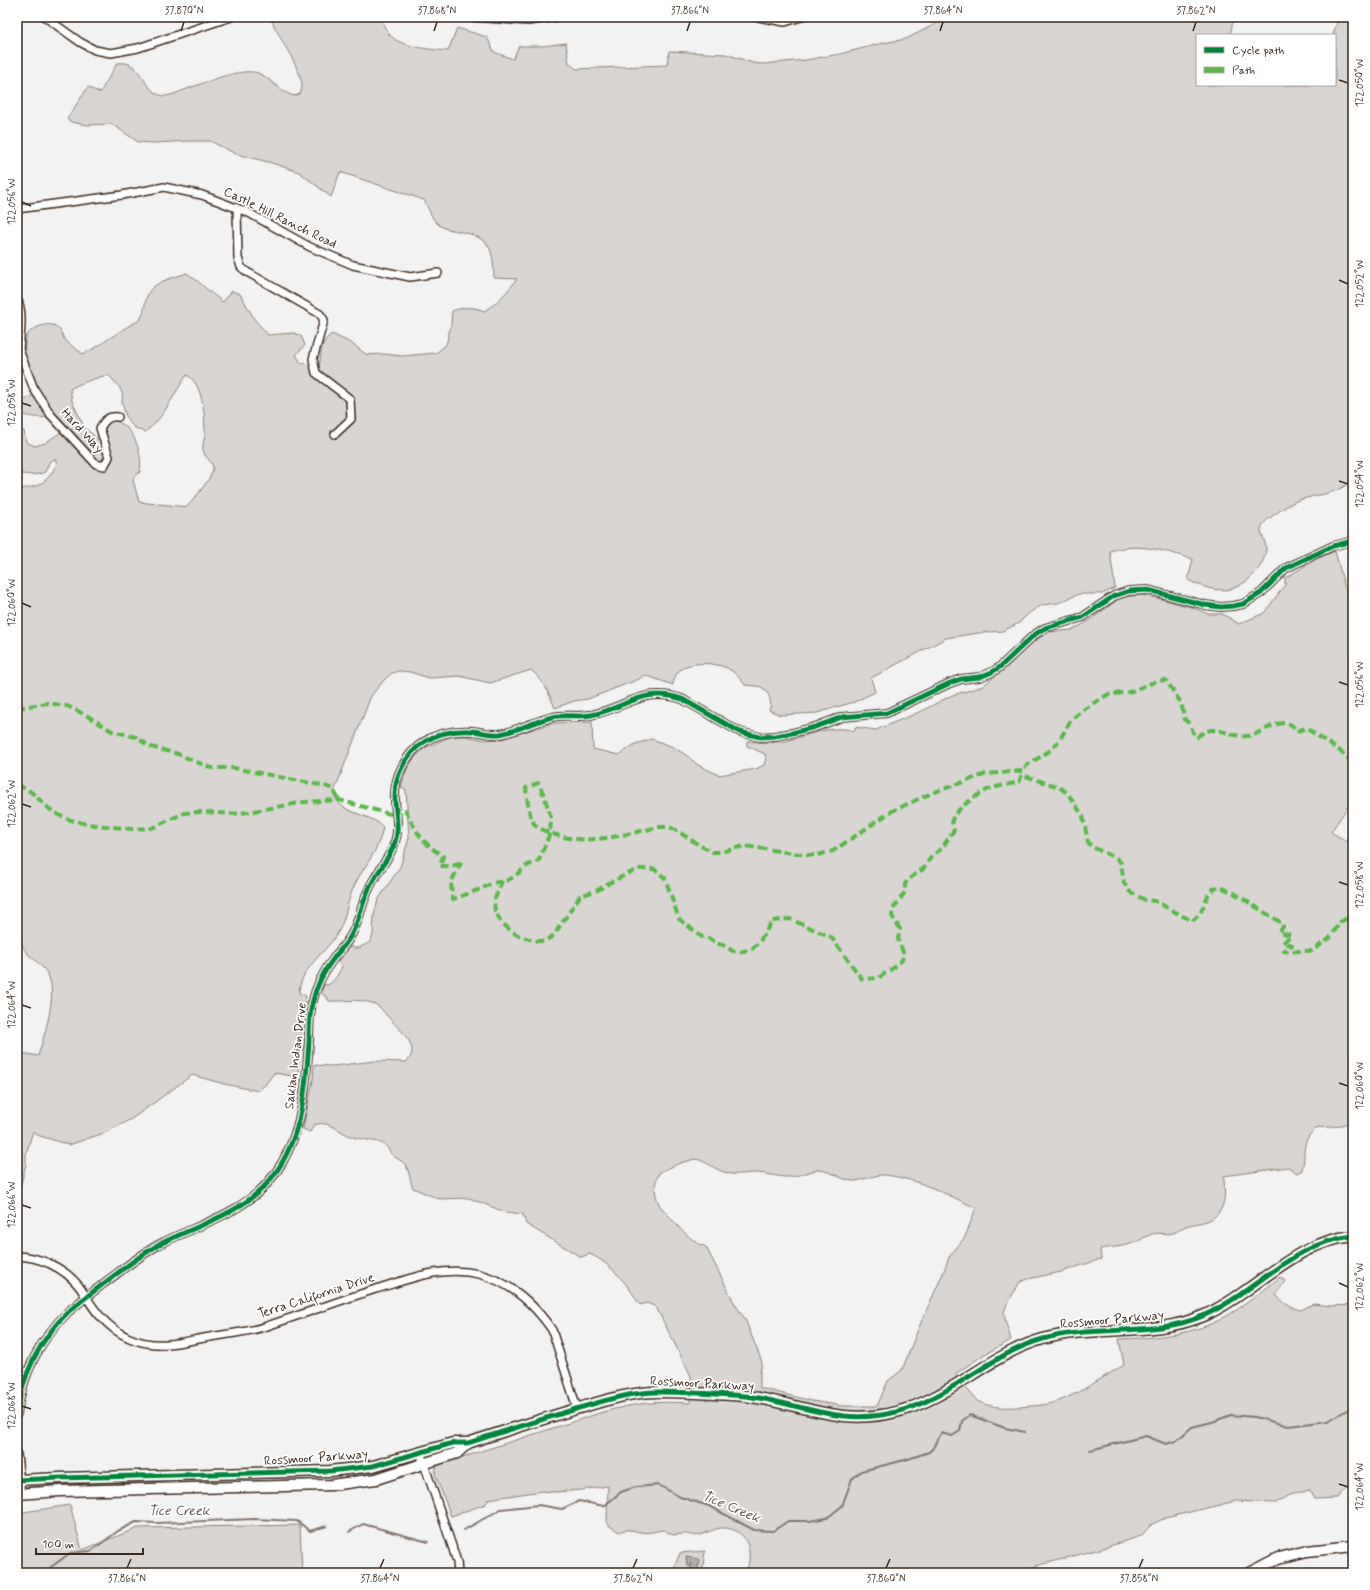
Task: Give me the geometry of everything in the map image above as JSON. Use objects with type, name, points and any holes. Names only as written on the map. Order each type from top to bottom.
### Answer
[{"type":"street","points":[[45,17],[80,42],[95,50],[111,53],[138,48],[231,17]]},
{"type":"street","points":[[471,17],[528,21],[556,17]]},
{"type":"street","points":[[758,17],[785,22],[802,17]]},
{"type":"street","name":"Castle Hill Ranch Road","points":[[17,209],[122,195],[164,187],[202,195],[247,212],[310,247],[353,265],[410,277],[438,273]]},
{"type":"street","points":[[237,208],[238,258],[241,266],[247,272],[320,314],[324,320],[313,359],[316,373],[350,398],[352,419],[336,434]]},
{"type":"street","points":[[17,299],[20,304],[18,351]]},
{"type":"street","name":"Hard Way","points":[[18,351],[34,389],[51,415],[96,464],[104,466],[109,457],[100,428],[105,420],[110,416],[118,417]]},
{"type":"street","name":"Saklan Indian Drive","points":[[17,1414],[24,1382],[42,1343],[61,1319],[123,1269],[156,1247],[245,1203],[262,1189],[285,1160],[292,1145],[300,1115],[306,1069],[310,1015],[314,995],[324,972],[352,934],[368,889],[389,855],[397,832],[395,799],[398,775],[412,753],[426,741],[436,735],[461,731],[490,734],[508,732],[555,716],[594,714],[638,698],[655,695],[674,696],[682,699],[740,732],[760,737],[792,733],[815,727],[842,717],[887,713],[950,683],[992,672],[1044,628],[1083,617],[1120,593],[1134,590],[1148,590],[1205,605],[1221,607],[1243,604],[1261,594],[1286,568],[1332,546],[1353,542]]},
{"type":"street","name":"Rossmoor Parkway","points":[[18,1480],[330,1471],[373,1466],[453,1443],[468,1443],[578,1408],[642,1392],[751,1397],[842,1417],[870,1417],[894,1413],[906,1410],[930,1399],[1002,1356],[1041,1339],[1076,1332],[1167,1327],[1203,1316],[1236,1298],[1296,1255],[1310,1248],[1353,1236]]},
{"type":"street","name":"Terra California Drive","points":[[17,1256],[40,1259],[52,1264],[77,1284],[101,1317],[129,1339],[146,1344],[168,1344],[262,1328],[346,1298],[424,1274],[452,1271],[479,1274],[503,1283],[509,1287],[527,1301],[545,1320],[552,1330],[578,1408]]},
{"type":"street","name":"Rossmoor Parkway","points":[[19,1494],[331,1485],[376,1479],[457,1453],[468,1443]]},
{"type":"street","points":[[420,1452],[455,1557],[458,1573]]},
{"type":"street","points":[[17,1454],[19,1494]]},
{"type":"street","points":[[1249,1573],[1278,1558],[1307,1551],[1353,1546]]},
{"type":"shaded area","points":[[270,17],[380,17],[389,34],[400,42],[416,47],[448,51],[457,28],[487,37],[494,52],[513,59],[519,46],[543,46],[566,43],[569,63],[576,69],[667,65],[669,51],[726,54],[753,63],[762,64],[806,60],[906,39],[949,17],[1234,17],[1230,34],[1196,34],[1196,86],[1336,86],[1336,34],[1333,34],[1339,17],[1353,17],[1353,480],[1337,490],[1294,502],[1265,522],[1262,526],[1261,533],[1266,549],[1265,557],[1257,571],[1238,586],[1230,589],[1218,590],[1204,587],[1188,580],[1193,559],[1172,553],[1142,547],[1121,548],[1110,551],[1115,588],[1102,594],[1079,594],[1058,603],[1042,605],[1029,613],[1019,623],[1003,631],[946,638],[871,678],[875,692],[854,702],[817,713],[780,715],[769,710],[771,704],[768,694],[764,689],[759,686],[745,685],[736,674],[728,668],[709,664],[695,664],[684,667],[676,675],[673,685],[644,675],[639,679],[588,699],[574,701],[555,708],[543,683],[531,670],[490,683],[459,676],[429,678],[410,672],[400,671],[392,673],[371,696],[334,792],[336,799],[341,805],[370,818],[383,827],[378,845],[352,891],[338,932],[307,970],[300,985],[299,993],[306,996],[302,1016],[298,1077],[274,1073],[265,1085],[258,1091],[224,1084],[192,1075],[133,1118],[107,1132],[69,1145],[37,1135],[33,1131],[26,1154],[26,1164],[20,1188],[17,1191],[17,1052],[38,1056],[49,1016],[52,993],[48,975],[40,964],[27,953],[17,934],[17,489],[37,486],[42,483],[54,470],[57,463],[55,459],[50,461],[45,472],[35,475],[17,473],[17,428],[24,431],[26,442],[35,446],[45,443],[61,432],[57,425],[49,419],[27,416],[21,413],[20,404],[27,398],[39,393],[28,367],[25,347],[26,339],[30,332],[38,327],[53,325],[60,330],[64,339],[70,345],[83,354],[140,320],[147,296],[158,283],[187,273],[223,302],[232,291],[240,294],[255,320],[268,335],[294,333],[301,336],[305,345],[296,355],[301,363],[320,363],[321,350],[328,337],[332,334],[351,343],[367,355],[383,354],[402,356],[436,353],[446,345],[451,325],[452,311],[476,308],[484,311],[502,297],[517,279],[494,278],[491,251],[484,241],[469,234],[440,226],[434,220],[424,200],[340,172],[331,197],[299,172],[272,163],[236,154],[210,141],[154,143],[138,142],[112,124],[87,125],[71,122],[67,119],[88,87],[100,93],[117,63],[127,63],[134,67],[153,91],[164,96],[174,94],[231,74],[250,72],[258,73],[264,76],[281,90],[294,96],[300,94],[302,85],[293,60]],"holes":[[[108,375],[121,390],[125,413],[131,425],[145,432],[158,420],[187,375],[197,386],[202,402],[205,420],[203,451],[212,464],[213,469],[206,483],[187,507],[139,502],[133,480],[140,472],[141,465],[136,441],[132,434],[120,423],[113,420],[108,422],[103,429],[106,437],[99,440],[84,427],[72,401],[70,389],[82,383]]]},
{"type":"shaded area","points":[[1335,551],[1348,600],[1353,610],[1353,767],[1351,773],[1353,791],[1350,802],[1331,832],[1353,845],[1353,1121],[1336,1126],[1318,1127],[1312,1132],[1306,1142],[1302,1170],[1297,1173],[1288,1167],[1224,1176],[1222,1208],[1212,1219],[1208,1221],[1183,1227],[1177,1232],[1173,1233],[1152,1234],[1132,1244],[1100,1249],[1101,1259],[1061,1272],[1020,1282],[1004,1312],[1011,1340],[985,1354],[955,1374],[977,1401],[986,1405],[1011,1407],[1038,1406],[1054,1403],[1076,1393],[1124,1365],[1119,1339],[1177,1334],[1211,1324],[1238,1309],[1280,1277],[1285,1281],[1276,1295],[1284,1303],[1294,1308],[1301,1310],[1313,1304],[1331,1306],[1353,1305],[1353,1487],[1346,1488],[1337,1498],[1315,1499],[1310,1490],[1290,1495],[1276,1503],[1236,1501],[1165,1518],[1151,1525],[1141,1536],[1015,1573],[746,1573],[749,1557],[747,1542],[743,1536],[730,1529],[721,1528],[697,1535],[673,1535],[664,1530],[647,1533],[631,1530],[623,1530],[619,1532],[607,1524],[608,1486],[582,1490],[555,1492],[542,1491],[488,1499],[486,1504],[451,1516],[435,1474],[438,1465],[615,1409],[646,1403],[690,1403],[691,1376],[656,1307],[647,1303],[640,1305],[619,1276],[598,1258],[590,1254],[581,1257],[526,1224],[523,1214],[505,1212],[469,1198],[439,1199],[413,1188],[405,1164],[393,1156],[383,1144],[352,1137],[332,1126],[324,1124],[314,1125],[310,1132],[303,1129],[313,1080],[314,1065],[333,1066],[375,1061],[406,1062],[411,1057],[411,1045],[408,1039],[378,1006],[372,1003],[355,1000],[329,1001],[326,996],[321,993],[324,984],[330,984],[336,978],[342,967],[338,962],[351,946],[354,948],[359,948],[370,942],[373,935],[374,915],[378,900],[400,867],[409,838],[406,790],[401,787],[407,769],[415,757],[425,748],[453,736],[465,736],[485,740],[501,739],[553,723],[592,722],[593,749],[619,755],[635,744],[652,739],[673,747],[698,765],[719,775],[756,769],[764,765],[766,758],[765,754],[747,746],[747,741],[780,742],[828,730],[846,729],[855,731],[855,727],[876,730],[922,711],[950,696],[983,686],[1034,641],[1049,632],[1072,630],[1089,621],[1121,597],[1142,595],[1165,600],[1194,608],[1208,614],[1223,614],[1239,624],[1264,613],[1285,585],[1285,578],[1318,558]],"holes":[[[695,1159],[721,1171],[731,1174],[760,1173],[791,1177],[811,1171],[822,1170],[853,1181],[881,1175],[897,1177],[943,1192],[976,1208],[965,1237],[949,1257],[902,1370],[888,1381],[877,1406],[843,1406],[812,1401],[760,1388],[762,1362],[745,1319],[735,1304],[706,1247],[699,1244],[686,1234],[660,1206],[656,1197],[655,1184],[660,1172],[680,1163]]]},
{"type":"shaded area","points":[[70,1505],[82,1550],[138,1528],[300,1525],[302,1573],[17,1573],[17,1513]]},
{"type":"shaded area","points":[[705,1551],[702,1573],[672,1573],[680,1553]]},
{"type":"shaded area","points":[[686,1557],[699,1559],[698,1573],[690,1573],[691,1563],[690,1566],[687,1566]]},
{"type":"waterway","name":"Tice Creek","points":[[1090,1450],[1146,1436],[1166,1444],[1176,1441],[1192,1427],[1231,1415],[1255,1417],[1288,1426],[1328,1421],[1347,1410],[1353,1410]]},
{"type":"waterway","name":"Tice Creek","points":[[464,1530],[501,1509],[538,1505],[562,1509],[579,1501],[604,1506],[621,1492],[636,1487],[659,1485],[680,1497],[709,1506],[754,1530],[773,1531],[788,1521],[809,1521],[827,1518],[842,1506],[852,1479],[861,1471],[905,1460],[929,1452],[935,1446],[941,1433],[952,1436],[960,1431],[962,1421],[970,1415],[1005,1428],[1025,1432]]},
{"type":"waterway","name":"Tice Creek","points":[[43,1573],[70,1553],[91,1551],[118,1531],[136,1522],[157,1523],[254,1519],[297,1521],[310,1531],[327,1526]]},
{"type":"waterway","name":"Tice Creek","points":[[349,1532],[363,1524],[428,1542]]},
{"type":"marked path","points":[[17,786],[31,792],[53,812],[67,819],[87,824],[132,829],[152,828],[184,813],[200,812],[232,814],[305,802],[339,800],[397,816],[405,810],[412,824],[424,841],[443,856],[440,866],[453,866],[462,861],[451,882],[453,899],[481,889],[492,883],[506,881],[514,877],[528,865],[539,860],[550,833],[551,818],[544,795],[538,783],[526,788],[532,819],[536,826],[548,832],[551,833],[556,835],[569,838],[595,839],[620,836],[659,827],[668,827],[676,830],[713,852],[721,852],[744,846],[807,855],[818,855],[833,851],[892,811],[932,793],[986,774],[1023,771],[1027,765],[1048,752],[1059,741],[1071,720],[1083,710],[1107,695],[1129,692],[1157,681],[1166,680],[1181,703],[1185,720],[1190,724],[1193,733],[1197,737],[1203,733],[1213,730],[1247,736],[1258,733],[1274,725],[1287,723],[1297,731],[1306,728],[1340,751],[1353,763]]},
{"type":"marked path","points":[[17,708],[47,703],[67,706],[86,715],[112,731],[136,737],[151,747],[178,754],[211,768],[234,768],[325,786],[333,789],[339,800]]},
{"type":"marked path","points":[[502,881],[494,901],[495,911],[501,922],[519,936],[536,941],[545,941],[554,935],[580,896],[598,890],[638,869],[654,869],[665,878],[679,919],[702,937],[707,937],[715,943],[723,945],[733,951],[740,952],[752,949],[760,941],[772,921],[790,919],[831,937],[862,979],[879,978],[897,966],[904,955],[898,939],[900,929],[892,916],[893,909],[905,892],[905,884],[909,879],[923,869],[932,856],[942,848],[954,830],[952,821],[962,807],[987,790],[1019,782],[1022,775],[1059,787],[1068,794],[1083,816],[1088,842],[1092,847],[1116,858],[1121,863],[1124,883],[1130,892],[1145,900],[1155,901],[1192,921],[1200,914],[1209,893],[1213,889],[1220,887],[1234,893],[1283,924],[1283,927],[1279,932],[1291,935],[1283,943],[1292,945],[1284,951],[1312,951],[1330,938],[1340,922],[1352,916],[1353,917]]},
{"type":"cycle path","points":[[17,1414],[23,1385],[34,1358],[49,1334],[68,1312],[147,1252],[162,1243],[237,1208],[263,1188],[274,1175],[291,1145],[301,1112],[306,1077],[310,1013],[316,990],[328,966],[353,932],[371,885],[392,849],[397,831],[395,790],[399,774],[407,759],[424,742],[441,734],[460,731],[500,734],[516,730],[551,717],[591,715],[635,700],[656,695],[682,699],[740,732],[760,737],[792,733],[815,727],[842,717],[887,713],[950,683],[961,679],[980,677],[992,672],[1000,667],[1034,635],[1045,628],[1083,617],[1114,596],[1129,591],[1148,590],[1205,605],[1221,607],[1243,604],[1261,593],[1286,568],[1333,546],[1353,541]]},
{"type":"cycle path","points":[[17,1480],[330,1471],[373,1466],[453,1443],[468,1443],[606,1400],[648,1392],[743,1396],[840,1416],[876,1416],[916,1406],[952,1387],[1005,1355],[1023,1346],[1043,1339],[1084,1332],[1145,1329],[1166,1326],[1186,1322],[1205,1315],[1241,1294],[1293,1258],[1332,1240],[1353,1236]]}]
